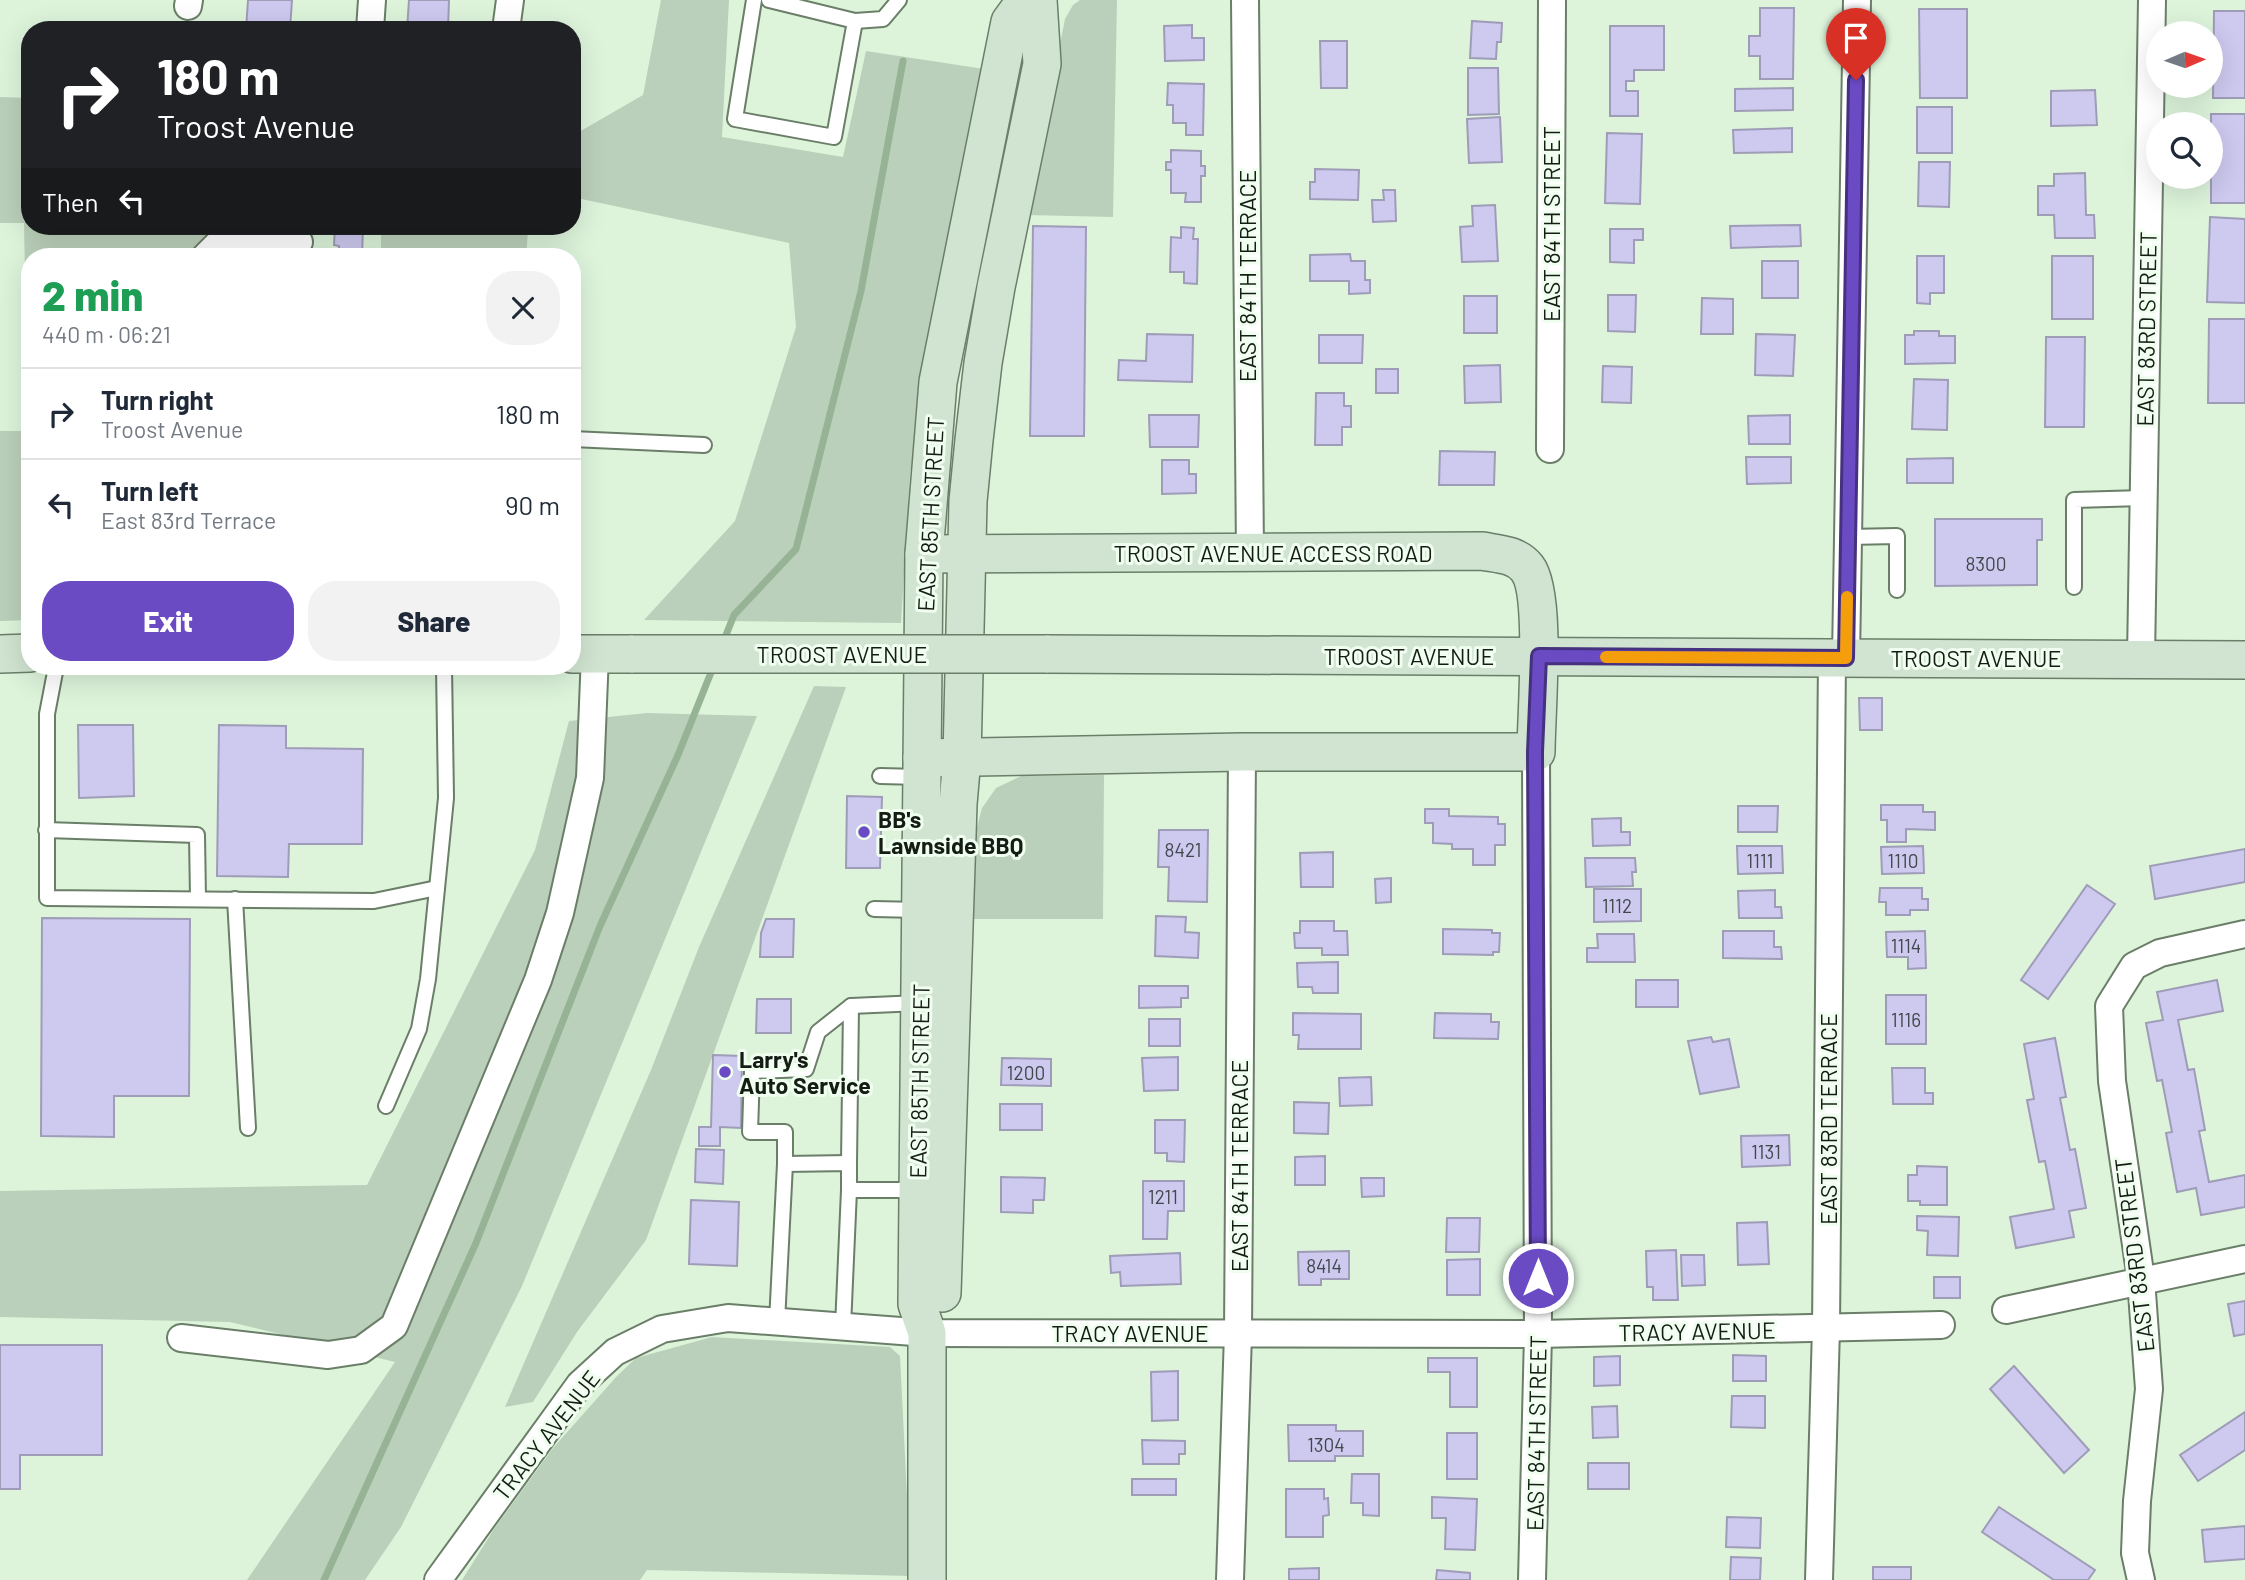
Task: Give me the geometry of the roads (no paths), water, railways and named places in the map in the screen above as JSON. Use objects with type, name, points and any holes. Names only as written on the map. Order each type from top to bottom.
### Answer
[{"type":"main road","name":"EAST 85TH STREET","points":[[927,1580],[927,1332],[917,1304],[924,554],[938,382],[1010,22],[1026,0]]},
{"type":"main road","name":"EAST 85TH STREET","points":[[927,1332],[942,1303],[969,489],[983,363],[998,274],[1042,64],[1038,0]]},
{"type":"main road","name":"TROOST AVENUE ACCESS ROAD","points":[[924,554],[1482,551],[1510,556],[1526,567],[1535,583],[1539,656]]},
{"type":"main road","points":[[0,654],[21,653]]},
{"type":"main road","name":"TROOST AVENUE","points":[[584,654],[2245,660]]},
{"type":"main road","name":"EAST 84TH STREET","points":[[1535,752],[1539,656]]},
{"type":"main road","points":[[922,767],[962,758],[1242,752],[1535,752]]},
{"type":"street","points":[[371,21],[372,0]]},
{"type":"street","points":[[507,21],[510,0]]},
{"type":"street","name":"EAST 84TH TERRACE","points":[[1245,0],[1250,553]]},
{"type":"street","name":"EAST 84TH STREET","points":[[1550,449],[1552,0]]},
{"type":"street","name":"EAST 83RD TERRACE","points":[[1819,1580],[1839,658],[1848,537],[1857,0]]},
{"type":"street","name":"EAST 83RD STREET","points":[[2141,659],[2152,0]]},
{"type":"street","points":[[214,248],[219,243],[299,242]]},
{"type":"street","points":[[181,1338],[328,1355],[361,1350],[394,1326],[538,980],[560,913],[590,778],[584,654]]},
{"type":"street","name":"EAST 84TH TERRACE","points":[[1230,1580],[1238,1334],[1242,752]]},
{"type":"street","name":"EAST 84TH STREET","points":[[1532,1580],[1538,1334],[1535,752]]},
{"type":"street","name":"EAST 83RD STREET","points":[[2141,1580],[2135,1553],[2137,1501],[2149,1389],[2141,1279],[2112,1081],[2109,1006],[2134,966],[2160,953],[2245,934]]},
{"type":"street","points":[[2006,1310],[2141,1279],[2245,1259]]},
{"type":"street","name":"TRACY AVENUE","points":[[438,1580],[580,1384],[615,1352],[662,1329],[728,1318],[927,1332],[1238,1334],[1538,1334],[1941,1325]]},
{"type":"lane","points":[[754,0],[735,120],[834,137],[855,21]]},
{"type":"lane","points":[[769,0],[855,21],[883,19],[899,0]]},
{"type":"lane","points":[[581,439],[704,445]]},
{"type":"lane","points":[[2074,587],[2074,500],[2143,498]]},
{"type":"lane","points":[[1848,537],[1897,536],[1897,590]]},
{"type":"lane","points":[[54,675],[47,714],[47,898],[374,901],[437,888]]},
{"type":"lane","points":[[386,1106],[419,1030],[428,979],[446,798],[444,675]]},
{"type":"lane","points":[[880,776],[922,767]]},
{"type":"lane","points":[[46,830],[197,835],[198,899]]},
{"type":"lane","points":[[235,900],[248,1128]]},
{"type":"lane","points":[[874,909],[921,910]]},
{"type":"lane","points":[[777,1322],[785,1132],[750,1132],[752,1071],[806,1069],[818,1032],[851,1006],[920,1003]]},
{"type":"lane","points":[[843,1327],[849,1190],[851,1006]]},
{"type":"lane","points":[[785,1164],[849,1163]]},
{"type":"lane","points":[[849,1190],[918,1190]]},
{"type":"waterway","points":[[722,645],[734,615],[796,549],[861,291],[903,61]]},
{"type":"waterway","points":[[324,1580],[476,1243],[600,926],[678,755],[714,665]]},
{"type":"place","name":"BB's Lawnside BBQ","points":[[864,832]]},
{"type":"place","name":"Larry's Auto Service","points":[[725,1072]]}]
